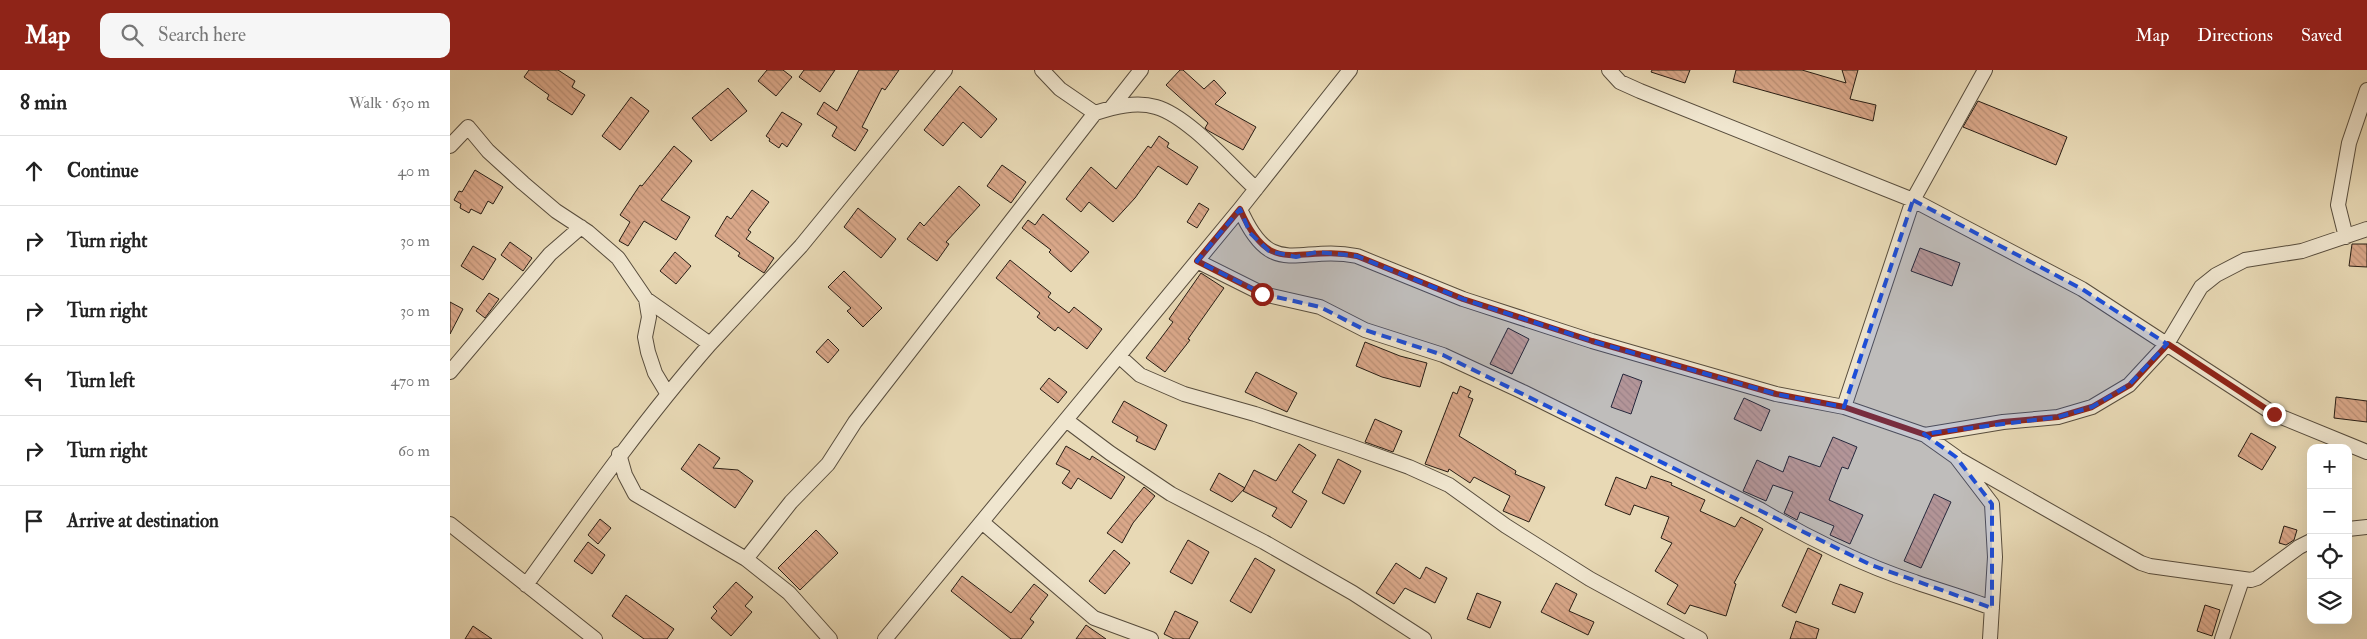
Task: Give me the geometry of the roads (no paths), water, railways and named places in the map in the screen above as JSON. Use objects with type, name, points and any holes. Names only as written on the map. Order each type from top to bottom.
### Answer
[{"type":"street","points":[[526,586],[619,454],[667,393],[801,246],[945,70]]},
{"type":"street","points":[[1042,70],[1060,89],[1095,113]]},
{"type":"street","points":[[1112,108],[1141,70]]},
{"type":"street","points":[[892,636],[982,522],[1240,209],[1350,70]]},
{"type":"street","points":[[1609,70],[1620,82],[1640,91],[1913,200],[2082,289],[2274,414],[2367,452]]},
{"type":"street","points":[[1844,407],[1913,200],[1985,70]]},
{"type":"street","points":[[2346,237],[2338,205],[2349,142],[2367,90]]},
{"type":"street","points":[[746,559],[791,502],[828,464],[855,422],[1095,113],[1133,104],[1156,107],[1184,122],[1256,189]]},
{"type":"street","points":[[450,146],[468,126],[488,151],[516,177],[556,211],[581,227],[618,258],[646,299],[710,344]]},
{"type":"street","points":[[1240,209],[1250,233],[1269,251],[1296,257],[1317,252],[1341,252],[1357,256],[1463,299],[1592,341],[1776,394],[1844,407],[1926,435],[1956,457],[2003,485],[2141,563],[2173,570],[2242,580],[2257,578],[2307,543]]},
{"type":"street","points":[[450,372],[550,254],[581,227]]},
{"type":"street","points":[[1926,435],[2003,422],[2058,417],[2092,407],[2130,385],[2168,344],[2201,287],[2216,275],[2245,260],[2302,251],[2367,230]]},
{"type":"street","points":[[1197,261],[1262,294],[1320,307],[1365,330],[1443,355],[1523,392],[1761,510],[1793,529],[1870,565],[1992,608]]},
{"type":"street","points":[[646,299],[649,317],[645,337],[655,373],[667,393]]},
{"type":"street","points":[[1119,356],[1140,375],[1184,394],[1255,414],[1315,434],[1409,467],[1449,485],[1506,526],[1590,579],[1700,639]]},
{"type":"street","points":[[1066,420],[1110,453],[1171,494],[1288,556],[1352,593],[1424,639]]},
{"type":"street","points":[[619,454],[624,475],[635,494],[746,559],[789,593],[830,639]]},
{"type":"street","points":[[1956,457],[1992,504]]},
{"type":"street","points":[[1990,639],[1995,556],[1992,504],[2003,485]]},
{"type":"street","points":[[982,522],[1094,618],[1151,639]]},
{"type":"street","points":[[450,524],[595,639]]},
{"type":"street","points":[[2352,528],[2367,526]]},
{"type":"street","points":[[2222,639],[2242,580]]}]
